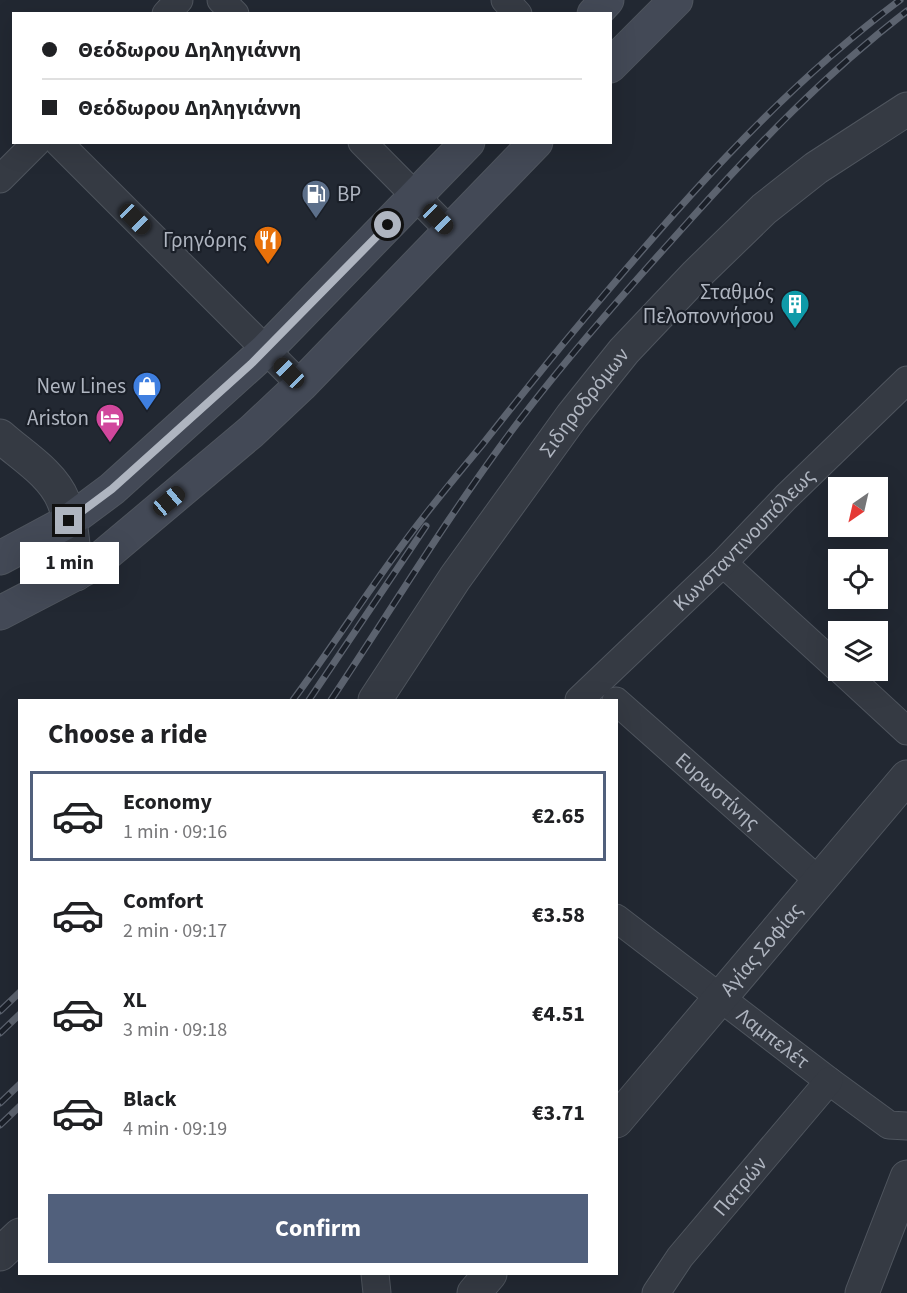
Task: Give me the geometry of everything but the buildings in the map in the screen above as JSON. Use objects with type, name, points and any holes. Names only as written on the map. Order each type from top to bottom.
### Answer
[{"type":"main road","points":[[596,12],[607,0]]},
{"type":"main road","points":[[612,64],[676,0]]},
{"type":"main road","points":[[0,558],[69,521],[112,489],[266,350],[466,144]]},
{"type":"main road","points":[[0,613],[76,574],[104,556],[251,432],[301,385],[534,144]]},
{"type":"street","points":[[168,12],[179,0]]},
{"type":"street","points":[[221,0],[233,12]]},
{"type":"street","points":[[505,0],[516,12]]},
{"type":"street","name":"Σιδηροδρόμων","points":[[376,699],[455,578],[572,416],[631,344],[719,251],[764,209],[816,168],[907,109]]},
{"type":"street","points":[[0,179],[35,144]]},
{"type":"street","points":[[60,144],[301,385]]},
{"type":"street","points":[[364,144],[450,231]]},
{"type":"street","name":"Κωνσταντινουπόλεως","points":[[602,696],[786,497],[907,380]]},
{"type":"street","points":[[0,436],[49,478],[62,497],[69,521],[76,574]]},
{"type":"street","points":[[723,563],[828,658]]},
{"type":"street","points":[[853,681],[907,731]]},
{"type":"street","name":"Ευρωστίνης","points":[[618,710],[819,881]]},
{"type":"street","name":"Αγίας Σοφίας","points":[[618,1119],[907,777]]},
{"type":"street","name":"Λαμπελέτ","points":[[618,920],[829,1082],[889,1125],[907,1126]]},
{"type":"street","name":"Πατρών","points":[[656,1293],[680,1257],[829,1082]]},
{"type":"street","points":[[862,1293],[907,1177]]},
{"type":"street","points":[[0,1254],[18,1237]]},
{"type":"street","points":[[375,1275],[377,1293]]},
{"type":"street","points":[[474,1293],[489,1275]]},
{"type":"railway","points":[[294,699],[426,513],[561,346],[687,199],[727,156],[810,75],[900,0]]},
{"type":"railway","points":[[332,699],[489,462],[576,349],[766,138],[848,59],[907,11]]},
{"type":"railway","points":[[310,699],[426,526]]},
{"type":"railway","points":[[0,1011],[18,994]]},
{"type":"railway","points":[[0,1033],[18,1016]]},
{"type":"railway","points":[[0,1103],[18,1086]]},
{"type":"railway","points":[[0,1125],[18,1108]]},
{"type":"place","name":"BP","points":[[316,220]]},
{"type":"place","name":"Γρηγόρης","points":[[268,266]]},
{"type":"place","name":"Σταθμός Πελοποννήσου","points":[[795,330]]},
{"type":"place","name":"New Lines","points":[[147,412]]},
{"type":"place","name":"Ariston","points":[[110,444]]},
{"type":"route","points":[[69,521],[112,489],[251,364],[388,225]]}]
